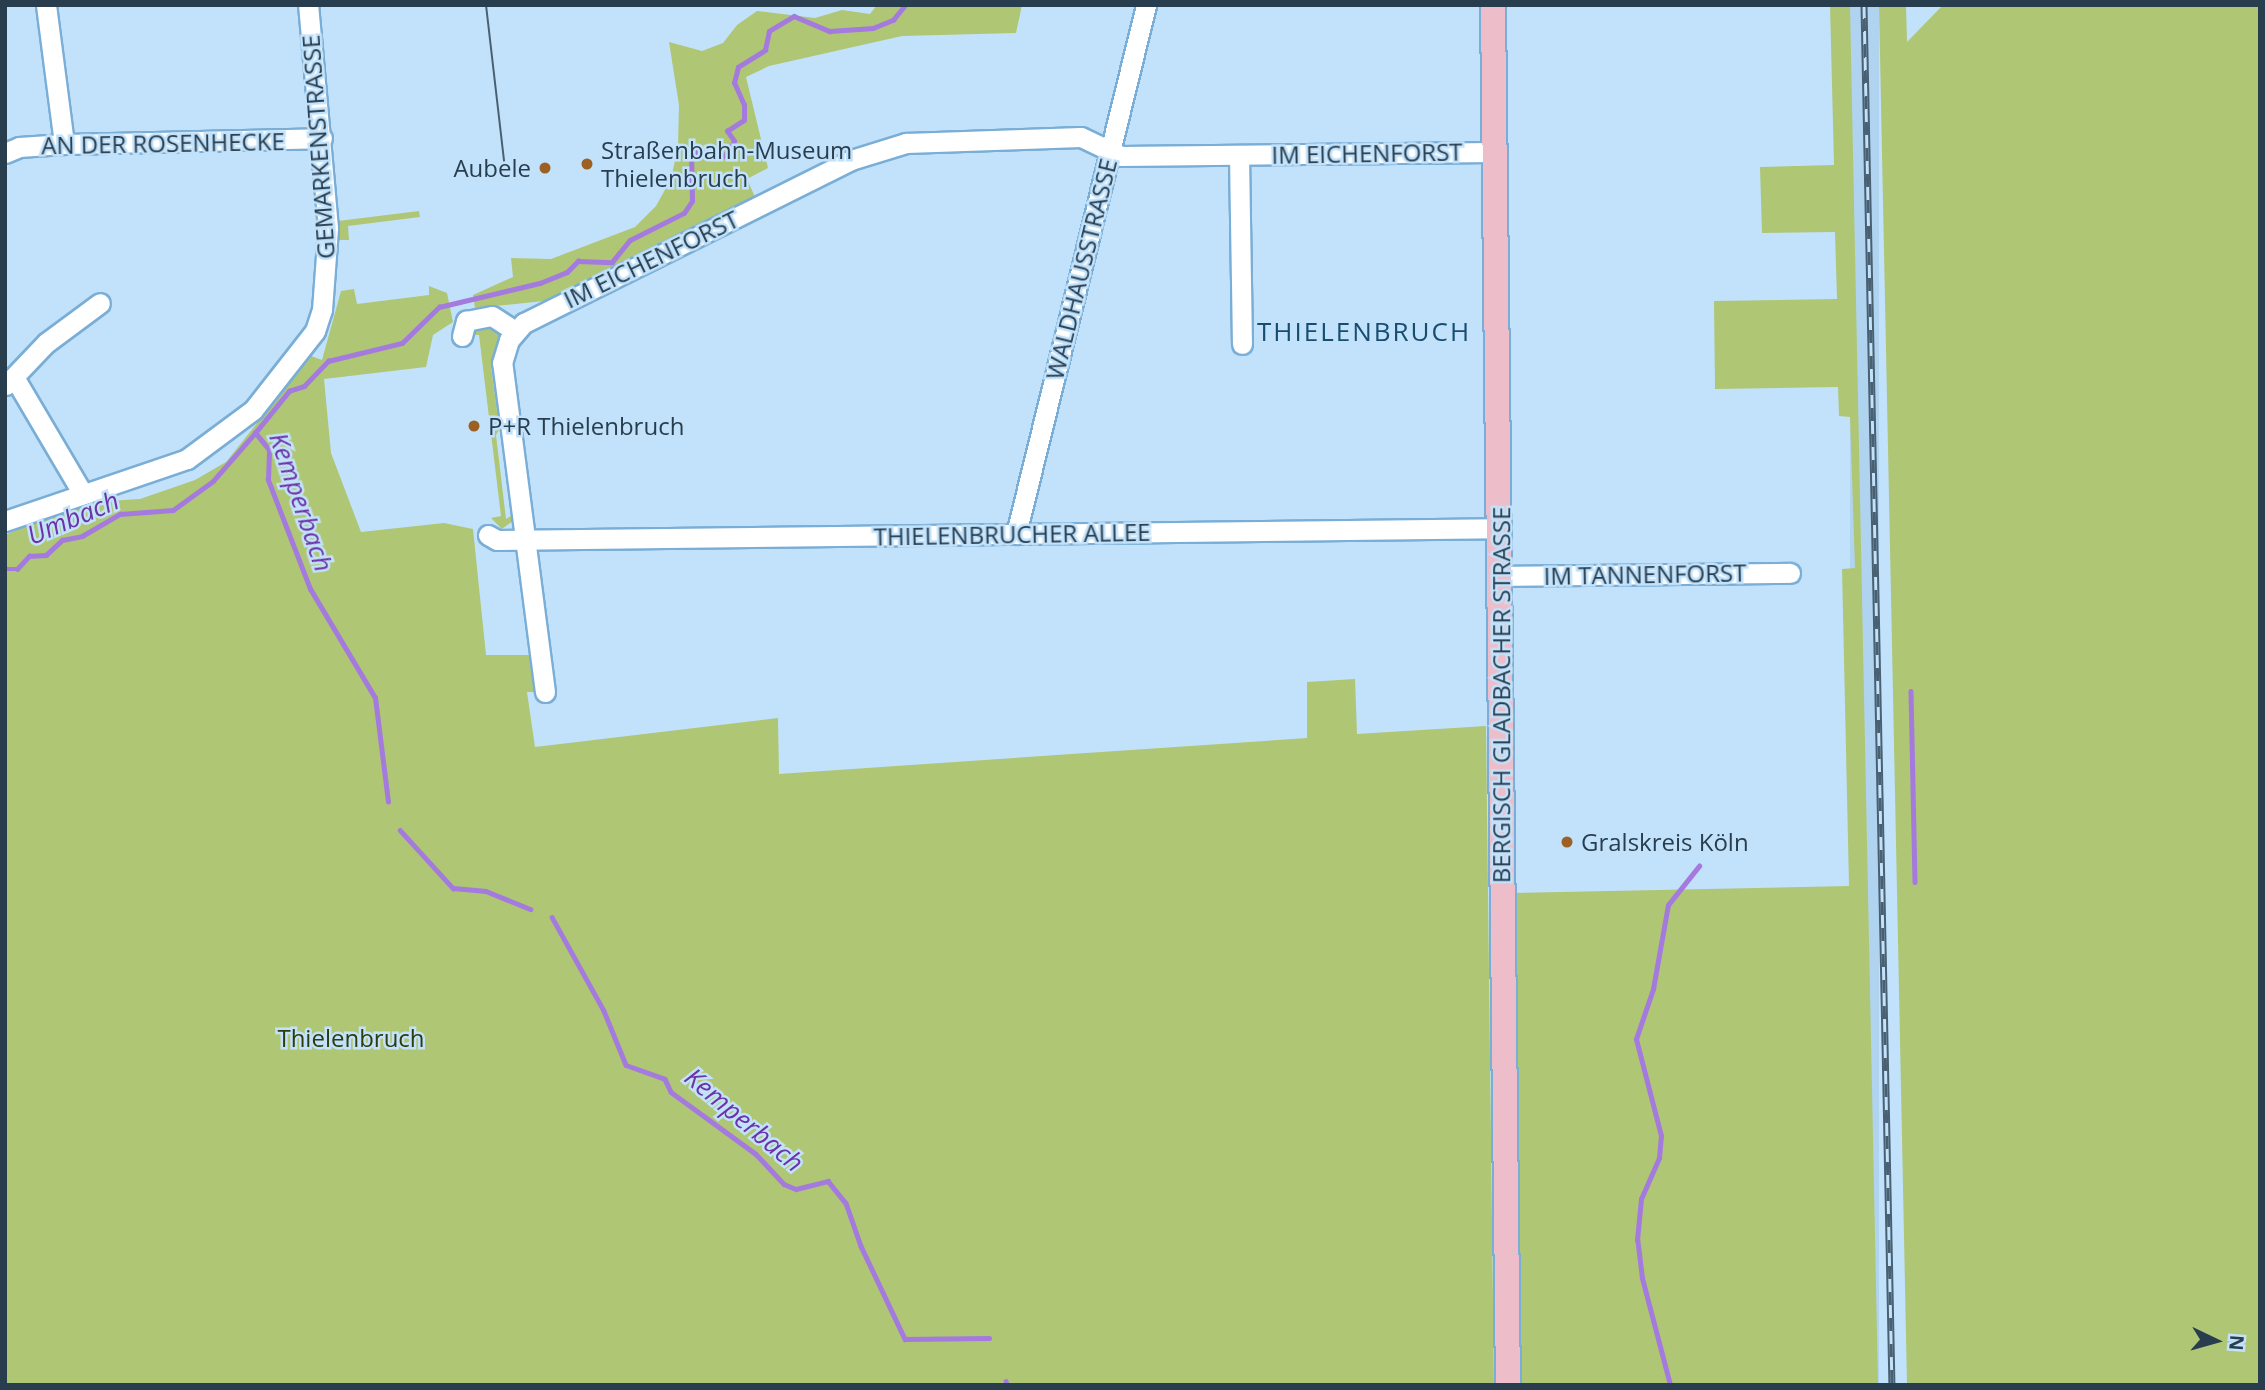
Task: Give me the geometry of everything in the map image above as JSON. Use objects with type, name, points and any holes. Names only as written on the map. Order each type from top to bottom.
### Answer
[{"type":"main road","name":"BERGISCH GLADBACHER STRASSE","points":[[1493,5],[1501,528],[1508,1385]]},
{"type":"street","points":[[46,5],[64,144]]},
{"type":"street","name":"GEMARKENSTRASSE","points":[[5,521],[83,494],[138,479],[187,459],[216,442],[253,411],[303,351],[322,310],[327,260],[322,138],[308,5]]},
{"type":"street","name":"WALDHAUSSTRASSE","points":[[1016,534],[1146,5]]},
{"type":"street","name":"IM EICHENFORST","points":[[515,331],[554,307],[877,149],[906,143],[1081,137],[1121,156],[1494,152]]},
{"type":"street","name":"AN DER ROSENHECKE","points":[[5,153],[19,147],[64,144],[322,138]]},
{"type":"street","name":"IM EICHENFORST","points":[[1239,155],[1242,344]]},
{"type":"street","points":[[83,494],[10,381],[46,343],[100,303]]},
{"type":"street","points":[[462,336],[466,321],[492,316],[515,331],[502,363],[523,540],[545,692]]},
{"type":"street","name":"THIELENBRUCHER ALLEE","points":[[488,535],[496,540],[523,540],[1501,528]]},
{"type":"street","name":"IM TANNENFORST","points":[[1501,576],[1790,573]]},
{"type":"shaded area","points":[[1850,5],[1879,5],[1879,1385],[1850,1385]]},
{"type":"green space","points":[[877,5],[1022,5],[1016,33],[902,36],[769,66],[746,77],[768,168],[747,179],[755,197],[599,279],[544,301],[475,308],[473,295],[513,277],[511,258],[551,259],[635,227],[656,206],[671,179],[678,147],[679,105],[669,42],[702,51],[723,43],[737,25],[757,11],[815,18],[842,10],[870,14]]},
{"type":"green space","points":[[1830,5],[1850,5],[1878,1385],[1515,1385],[1512,893],[1849,886],[1842,569],[1855,568],[1850,417],[1839,416],[1838,387],[1715,389],[1714,301],[1837,299],[1835,232],[1762,233],[1760,167],[1834,165]]},
{"type":"green space","points":[[1879,5],[1906,5],[1907,42],[1943,5],[2260,5],[2260,1385],[1907,1385]]},
{"type":"green space","points":[[419,211],[420,217],[348,226],[349,240],[337,240],[338,221]]},
{"type":"green space","name":"Thielenbruch","points":[[429,286],[447,293],[453,322],[433,335],[426,367],[324,379],[331,453],[361,532],[444,523],[473,529],[486,655],[536,655],[541,692],[527,692],[535,747],[778,718],[779,774],[1307,738],[1307,682],[1355,679],[1357,734],[1486,726],[1494,1385],[5,1385],[5,535],[63,510],[91,502],[140,499],[195,480],[226,462],[311,356],[322,360],[341,291],[354,289],[357,304],[429,295]]},
{"type":"green space","points":[[489,321],[503,333],[491,366],[498,418],[503,423],[496,435],[506,519],[514,514],[514,520],[502,529],[491,518],[501,516],[479,335],[468,335],[469,330]]},
{"type":"waterway","name":"Kemperbach","points":[[388,802],[375,698],[310,589],[268,480],[269,450],[255,433],[289,391],[304,386],[328,361],[402,343],[439,307],[540,283],[567,272],[578,261],[612,262],[630,240],[684,213],[692,201],[691,155],[701,150],[721,158],[729,151],[734,141],[727,131],[744,120],[744,105],[734,83],[738,67],[765,50],[769,31],[794,16],[830,31],[873,28],[893,20],[905,5]]},
{"type":"waterway","name":"Umbach","points":[[5,569],[17,569],[29,556],[46,555],[62,540],[82,536],[120,514],[173,510],[213,481],[255,433]]},
{"type":"waterway","points":[[1911,691],[1915,882]]},
{"type":"waterway","name":"Kemperbach","points":[[400,830],[453,888],[486,891],[530,909]]},
{"type":"waterway","points":[[1670,1385],[1642,1278],[1637,1240],[1641,1199],[1659,1158],[1661,1136],[1636,1039],[1653,989],[1668,905],[1699,866]]},
{"type":"waterway","name":"Kemperbach","points":[[552,917],[604,1011],[626,1065],[665,1079],[671,1092],[756,1154],[784,1184],[796,1189],[828,1181],[846,1203],[861,1246],[905,1339],[989,1338]]},
{"type":"waterway","name":"Kemperbach","points":[[1006,1381],[1007,1385]]},
{"type":"tram line","points":[[486,5],[504,161]]},
{"type":"railway","points":[[1864,5],[1892,1385]]},
{"type":"place","name":"Straßenbahn-Museum Thielenbruch","points":[[587,164]]},
{"type":"place","name":"Aubele","points":[[545,168]]},
{"type":"place","name":"P+R Thielenbruch","points":[[474,426]]},
{"type":"place","name":"Gralskreis Köln","points":[[1567,842]]},
{"type":"district","name":"THIELENBRUCH","points":[[1364,332]]}]
